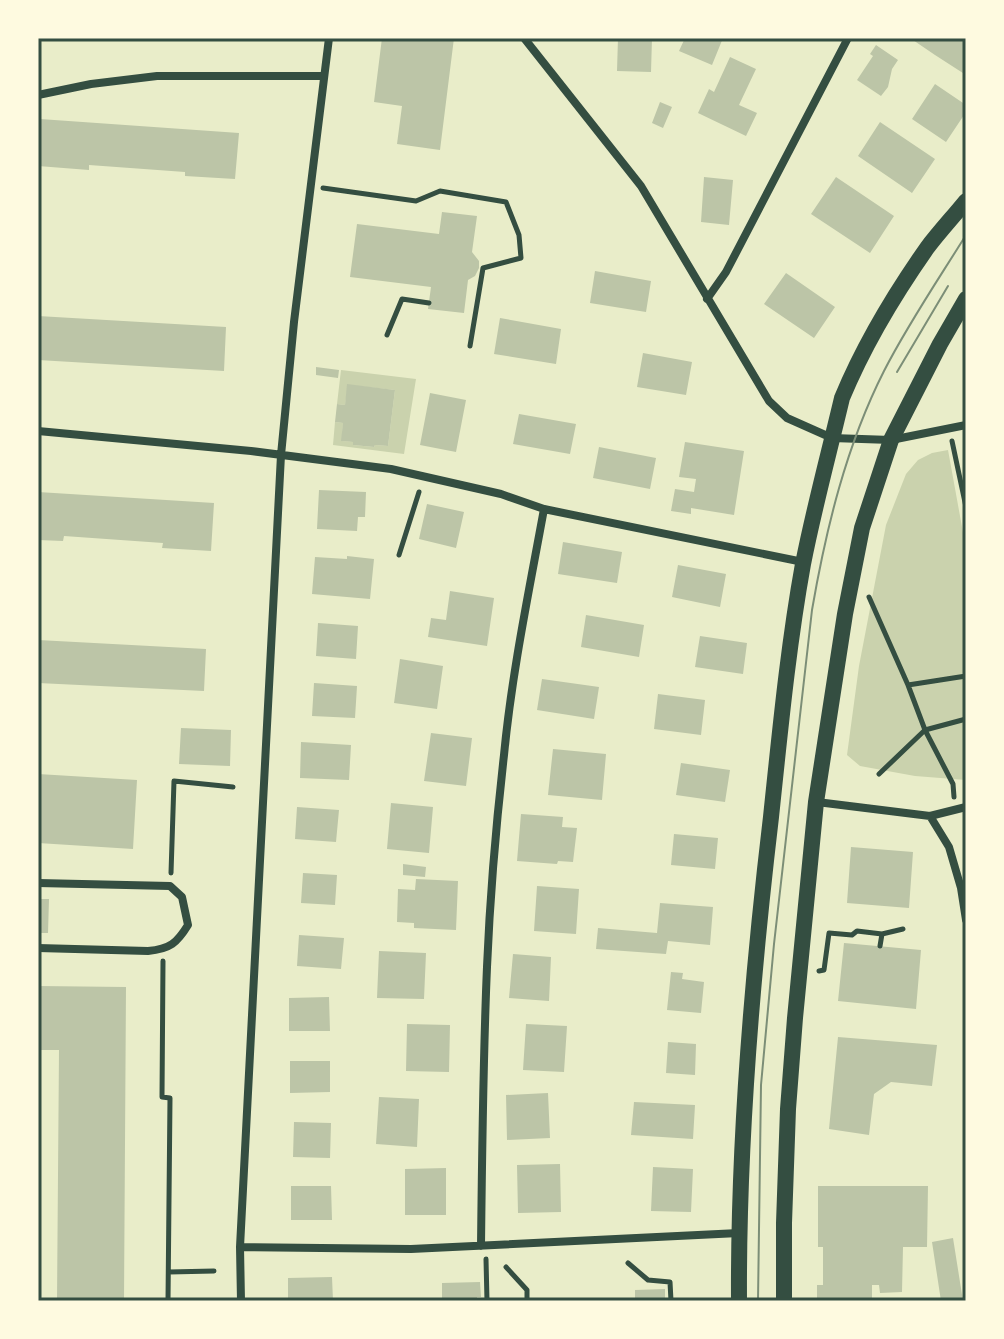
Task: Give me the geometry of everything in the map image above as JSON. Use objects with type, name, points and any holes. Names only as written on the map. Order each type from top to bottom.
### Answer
[{"type":"main road","points":[[739,1301],[746,1084],[757,941],[789,650],[804,562],[842,398],[880,321],[928,247],[966,201]]},
{"type":"main road","points":[[784,1301],[788,1109],[795,1018],[816,802],[845,614],[862,528],[891,440],[966,299]]},
{"type":"street","points":[[241,1301],[240,1247],[281,455],[329,38]]},
{"type":"street","points":[[524,38],[641,186],[777,411],[803,427],[832,438],[891,440],[966,425]]},
{"type":"street","points":[[707,299],[726,272],[848,38]]},
{"type":"street","points":[[38,95],[91,84],[157,76],[323,76]]},
{"type":"street","points":[[38,431],[391,469],[501,494],[544,509],[804,562]]},
{"type":"street","points":[[483,1246],[485,1020],[493,866],[519,644],[544,509]]},
{"type":"street","points":[[816,802],[930,816],[966,807]]},
{"type":"street","points":[[930,816],[949,847],[966,920]]},
{"type":"street","points":[[38,883],[170,886],[182,897],[188,925],[179,940],[163,949],[38,948]]},
{"type":"street","points":[[240,1247],[411,1249],[739,1233]]},
{"type":"path","points":[[311,186],[416,201],[440,191],[506,202],[519,235],[521,258],[483,268],[470,346]]},
{"type":"path","points":[[387,335],[402,299],[429,303]]},
{"type":"path","points":[[949,430],[966,507]]},
{"type":"path","points":[[399,555],[423,476]]},
{"type":"path","points":[[867,593],[925,730],[953,784],[955,810]]},
{"type":"path","points":[[908,685],[966,676]]},
{"type":"path","points":[[879,774],[925,730],[966,719]]},
{"type":"path","points":[[170,886],[174,781],[233,787]]},
{"type":"path","points":[[815,973],[824,970],[829,933],[852,935],[857,931],[882,934],[903,929]]},
{"type":"path","points":[[880,946],[882,934]]},
{"type":"path","points":[[163,949],[162,1097],[170,1098],[168,1301]]},
{"type":"path","points":[[483,1246],[487,1301]]},
{"type":"path","points":[[628,1263],[648,1280],[670,1282],[671,1301]]},
{"type":"path","points":[[506,1267],[527,1290],[527,1301]]},
{"type":"path","points":[[169,1272],[214,1271]]},
{"type":"green space","points":[[341,370],[416,379],[404,454],[333,445],[335,422],[343,423],[342,441],[353,442],[353,445],[388,446],[395,390],[348,385],[345,405],[337,404]]},
{"type":"green space","points":[[948,450],[966,549],[966,780],[915,776],[860,766],[847,755],[859,666],[886,525],[906,474],[918,460]]},
{"type":"building","points":[[382,38],[454,38],[440,150],[397,144],[402,106],[374,102]]},
{"type":"building","points":[[618,38],[652,38],[651,72],[617,71]]},
{"type":"building","points":[[685,38],[723,38],[712,65],[679,51]]},
{"type":"building","points":[[910,38],[966,38],[966,75],[935,55]]},
{"type":"building","points":[[876,45],[898,60],[892,69],[888,87],[881,96],[857,80],[873,56],[870,54]]},
{"type":"building","points":[[730,57],[756,69],[739,105],[757,113],[746,136],[698,113],[709,89],[714,92]]},
{"type":"building","points":[[935,84],[966,105],[966,112],[946,142],[912,119]]},
{"type":"building","points":[[660,102],[672,107],[663,128],[652,123]]},
{"type":"building","points":[[40,119],[239,133],[235,179],[89,165],[89,170],[38,166]]},
{"type":"building","points":[[880,122],[935,159],[912,193],[858,156]]},
{"type":"building","points":[[704,177],[733,180],[729,225],[701,222]]},
{"type":"building","points":[[836,177],[894,216],[870,253],[811,214]]},
{"type":"building","points":[[442,212],[477,216],[472,252],[479,261],[479,268],[475,276],[468,280],[464,313],[428,309],[431,287],[350,277],[357,224],[439,234]]},
{"type":"building","points":[[595,271],[651,281],[646,312],[590,303]]},
{"type":"building","points":[[786,273],[835,307],[814,338],[764,304]]},
{"type":"building","points":[[38,316],[226,327],[224,371],[38,360]]},
{"type":"building","points":[[500,318],[561,329],[556,364],[494,354]]},
{"type":"building","points":[[643,353],[692,362],[686,395],[637,387]]},
{"type":"building","points":[[316,367],[339,370],[338,378],[316,375]]},
{"type":"building","points":[[347,384],[395,390],[388,446],[353,445],[353,442],[341,441],[343,423],[335,422],[337,404],[345,405]]},
{"type":"building","points":[[430,393],[466,400],[456,452],[420,445]]},
{"type":"building","points":[[519,414],[576,424],[570,454],[513,444]]},
{"type":"building","points":[[685,442],[744,451],[734,515],[691,508],[691,514],[671,511],[675,489],[694,492],[696,479],[679,477]]},
{"type":"building","points":[[599,447],[656,458],[650,489],[593,478]]},
{"type":"building","points":[[319,490],[366,492],[365,517],[358,517],[357,531],[317,529]]},
{"type":"building","points":[[38,492],[214,503],[211,551],[162,548],[163,543],[64,536],[63,541],[38,540]]},
{"type":"building","points":[[427,504],[464,512],[456,548],[419,539]]},
{"type":"building","points":[[563,542],[622,552],[617,583],[558,574]]},
{"type":"building","points":[[347,556],[374,559],[370,599],[312,594],[315,557],[347,559]]},
{"type":"building","points":[[678,565],[726,574],[720,607],[672,597]]},
{"type":"building","points":[[450,591],[494,598],[487,646],[428,637],[431,618],[446,620]]},
{"type":"building","points":[[586,615],[644,625],[639,657],[581,647]]},
{"type":"building","points":[[318,623],[358,626],[356,659],[316,656]]},
{"type":"building","points":[[700,636],[747,643],[743,674],[695,667]]},
{"type":"building","points":[[38,640],[206,649],[204,691],[38,683]]},
{"type":"building","points":[[400,659],[443,666],[437,709],[394,703]]},
{"type":"building","points":[[542,679],[599,687],[594,719],[537,710]]},
{"type":"building","points":[[314,683],[357,686],[355,718],[312,716]]},
{"type":"building","points":[[658,694],[705,700],[701,735],[654,729]]},
{"type":"building","points":[[181,728],[231,730],[230,766],[179,764]]},
{"type":"building","points":[[431,733],[472,738],[466,786],[424,781]]},
{"type":"building","points":[[301,742],[351,745],[349,780],[300,778]]},
{"type":"building","points":[[553,749],[606,754],[602,800],[548,795]]},
{"type":"building","points":[[681,763],[730,770],[725,802],[676,795]]},
{"type":"building","points":[[38,774],[137,780],[133,849],[38,843]]},
{"type":"building","points":[[391,803],[433,807],[429,853],[387,849]]},
{"type":"building","points":[[297,807],[339,810],[336,842],[295,839]]},
{"type":"building","points":[[521,814],[563,817],[562,827],[577,828],[573,862],[517,861]]},
{"type":"building","points":[[674,834],[718,838],[715,869],[671,865]]},
{"type":"building","points":[[851,847],[913,852],[909,908],[847,903]]},
{"type":"building","points":[[403,864],[426,867],[425,877],[403,875]]},
{"type":"building","points":[[303,873],[337,875],[335,905],[301,903]]},
{"type":"building","points":[[416,879],[458,881],[456,930],[414,928],[414,923],[397,922],[398,889],[415,890]]},
{"type":"building","points":[[537,886],[579,889],[576,934],[534,931]]},
{"type":"building","points":[[38,899],[49,899],[48,933],[38,933]]},
{"type":"building","points":[[660,903],[713,907],[710,945],[668,941],[666,954],[596,949],[598,928],[657,933]]},
{"type":"building","points":[[299,935],[344,938],[341,969],[297,966]]},
{"type":"building","points":[[844,943],[921,950],[916,1009],[838,1001]]},
{"type":"building","points":[[379,951],[426,953],[424,999],[377,998]]},
{"type":"building","points":[[513,954],[551,957],[549,1001],[509,998]]},
{"type":"building","points":[[671,972],[683,973],[682,979],[704,982],[701,1013],[667,1010]]},
{"type":"building","points":[[38,986],[126,987],[124,1301],[57,1301],[59,1050],[38,1050]]},
{"type":"building","points":[[329,997],[330,1031],[289,1031],[289,998]]},
{"type":"building","points":[[407,1024],[450,1025],[449,1072],[406,1071]]},
{"type":"building","points":[[526,1024],[567,1026],[564,1072],[523,1070]]},
{"type":"building","points":[[838,1037],[937,1045],[932,1086],[891,1082],[874,1094],[869,1135],[829,1129]]},
{"type":"building","points":[[668,1042],[696,1044],[695,1075],[666,1073]]},
{"type":"building","points":[[290,1061],[330,1061],[330,1092],[290,1093]]},
{"type":"building","points":[[548,1093],[550,1138],[507,1140],[506,1095]]},
{"type":"building","points":[[379,1097],[419,1099],[417,1147],[376,1144]]},
{"type":"building","points":[[634,1102],[695,1105],[693,1139],[631,1135]]},
{"type":"building","points":[[294,1122],[331,1123],[330,1158],[293,1157]]},
{"type":"building","points":[[560,1164],[561,1212],[518,1213],[517,1165]]},
{"type":"building","points":[[653,1167],[693,1169],[691,1212],[651,1211]]},
{"type":"building","points":[[446,1168],[446,1215],[405,1215],[405,1169]]},
{"type":"building","points":[[291,1186],[331,1186],[332,1220],[291,1220]]},
{"type":"building","points":[[818,1186],[928,1186],[927,1247],[903,1247],[902,1292],[880,1293],[879,1285],[872,1285],[872,1301],[817,1301],[817,1285],[823,1285],[823,1247],[818,1247]]},
{"type":"building","points":[[953,1238],[963,1301],[941,1301],[932,1242]]},
{"type":"building","points":[[332,1277],[333,1301],[288,1301],[288,1278]]},
{"type":"building","points":[[480,1282],[481,1297],[477,1297],[477,1301],[442,1301],[442,1283]]},
{"type":"building","points":[[665,1289],[665,1301],[635,1301],[635,1290]]},
{"type":"tram line","points":[[758,1301],[761,1085],[812,610],[839,488],[871,399],[903,336],[966,235]]},
{"type":"tram line","points":[[897,372],[948,286]]}]
